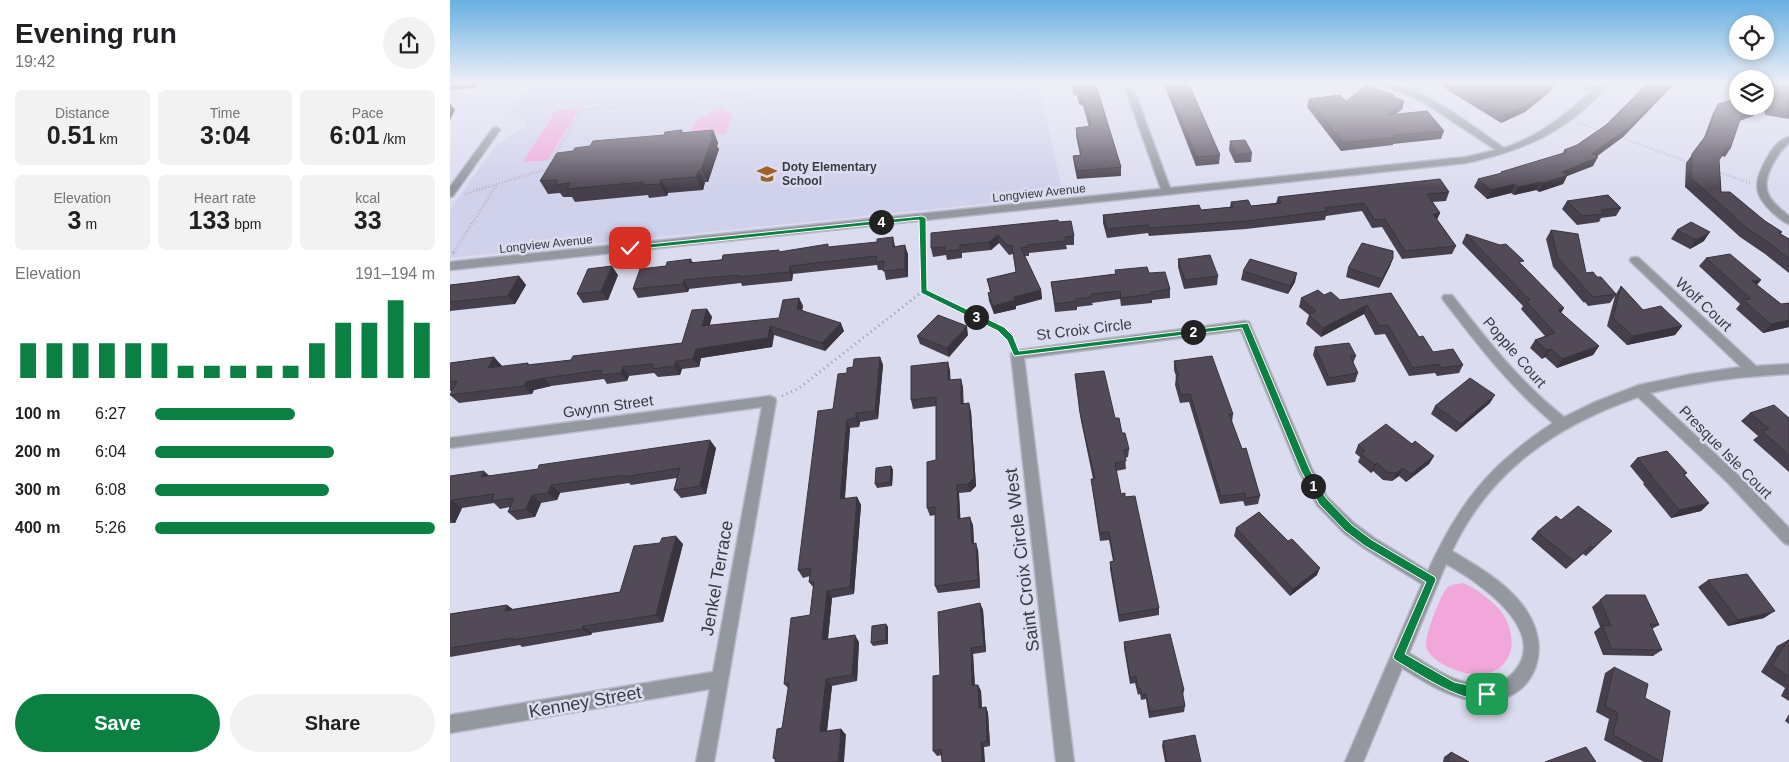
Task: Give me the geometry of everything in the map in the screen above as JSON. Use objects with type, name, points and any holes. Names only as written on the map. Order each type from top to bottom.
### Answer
[{"type":"street","points":[[1140,118],[1167,192]]},
{"type":"street","points":[[1453,118],[1503,151]]},
{"type":"street","name":"Longview Avenue","points":[[450,266],[1443,163],[1503,151],[1542,135],[1567,118]]},
{"type":"street","points":[[455,195],[496,130]]},
{"type":"street","points":[[1788,140],[1780,145],[1764,171],[1760,186],[1766,202],[1789,221]]},
{"type":"street","name":"Wolf Court","points":[[1634,260],[1752,370]]},
{"type":"street","name":"Popple Court","points":[[1448,298],[1503,368],[1533,399],[1562,423]]},
{"type":"street","name":"St Croix Circle","points":[[1017,354],[1245,325],[1306,471],[1322,501],[1349,528],[1368,543],[1431,580]]},
{"type":"street","name":"Saint Croix Circle West","points":[[1017,354],[1065,762]]},
{"type":"street","points":[[1354,762],[1431,580],[1456,530],[1489,484],[1510,463],[1533,443],[1562,423],[1615,398],[1689,378],[1752,370],[1789,369]]},
{"type":"street","name":"Presque Isle Court","points":[[1639,390],[1733,479],[1789,538]]},
{"type":"street","name":"Gwynn Street","points":[[450,443],[770,401]]},
{"type":"street","name":"Jenkel Terrace","points":[[705,762],[770,401]]},
{"type":"street","points":[[1399,657],[1452,687],[1487,694],[1504,690],[1520,682],[1529,668],[1532,650],[1530,632],[1521,616],[1494,587],[1444,554]]},
{"type":"street","name":"Kenney Street","points":[[450,724],[719,679]]},
{"type":"path","points":[[455,195],[546,169],[577,118]]},
{"type":"path","points":[[1567,118],[1604,132]]},
{"type":"path","points":[[1613,135],[1698,165]]},
{"type":"path","points":[[1716,172],[1760,186]]},
{"type":"path","points":[[453,253],[498,184]]},
{"type":"path","points":[[922,218],[923,291]]},
{"type":"path","points":[[923,291],[1001,329],[1010,338],[1017,354]]},
{"type":"path","points":[[770,401],[798,389],[923,291]]},
{"type":"shaded area","name":"Doty Elementary School","points":[[519,118],[1046,118],[1063,196],[450,258],[450,210],[496,145],[525,127],[526,122]]},
{"type":"shaded area","points":[[551,118],[574,118],[548,160],[523,162]]},
{"type":"shaded area","points":[[732,118],[726,134],[688,137],[697,119]]},
{"type":"shaded area","points":[[1463,583],[1488,598],[1500,610],[1510,629],[1511,649],[1508,658],[1503,665],[1494,671],[1476,674],[1450,668],[1434,658],[1426,646],[1430,627],[1443,593],[1454,584]]},
{"type":"building","points":[[1089,118],[1106,118],[1121,167],[1077,171],[1073,156],[1081,155],[1076,128],[1091,126]]},
{"type":"building","points":[[1181,118],[1204,118],[1220,155],[1196,157]]},
{"type":"building","points":[[1323,118],[1433,118],[1444,131],[1394,135],[1395,137],[1343,143]]},
{"type":"building","points":[[1613,118],[1638,118],[1628,128],[1592,154],[1598,157],[1562,172],[1568,175],[1543,183],[1518,187],[1515,184],[1491,190],[1478,179],[1567,152],[1564,150],[1577,145]]},
{"type":"building","points":[[1713,118],[1741,118],[1730,149],[1727,148],[1719,160],[1721,192],[1730,192],[1765,221],[1782,232],[1779,233],[1789,239],[1789,259],[1747,228],[1691,178],[1692,154],[1707,134]]},
{"type":"building","points":[[682,130],[680,133],[713,130],[710,137],[713,136],[701,170],[699,170],[696,177],[661,180],[660,184],[642,185],[644,182],[567,189],[570,183],[555,185],[557,180],[540,181],[557,153],[590,146],[593,141],[664,135],[665,132]]},
{"type":"building","points":[[1245,140],[1252,153],[1236,155],[1230,141]]},
{"type":"building","points":[[1440,179],[1449,192],[1427,194],[1440,213],[1433,214],[1456,246],[1405,251],[1385,219],[1375,220],[1364,203],[1325,208],[1327,211],[1247,221],[1149,228],[1148,225],[1107,229],[1103,215],[1199,205],[1201,210],[1233,207],[1231,202],[1248,200],[1251,206],[1281,203],[1278,197]]},
{"type":"building","points":[[1608,195],[1621,208],[1601,210],[1604,214],[1582,216],[1567,201]]},
{"type":"building","points":[[1058,220],[1059,222],[1071,221],[1074,236],[1065,237],[1066,241],[1028,245],[1028,247],[1021,248],[1041,290],[1014,297],[1015,300],[993,306],[988,293],[991,292],[987,279],[1016,272],[1012,245],[1008,246],[998,235],[989,242],[960,245],[960,250],[945,251],[945,247],[931,248],[931,233]]},
{"type":"building","points":[[1691,222],[1710,232],[1696,240],[1677,230]]},
{"type":"building","points":[[1551,230],[1578,234],[1586,273],[1593,272],[1597,277],[1601,277],[1616,294],[1593,297],[1558,258]]},
{"type":"building","points":[[1466,234],[1500,245],[1506,244],[1524,261],[1519,262],[1564,308],[1558,310],[1599,346],[1562,359],[1551,349],[1547,350],[1535,340],[1555,333],[1526,301],[1530,300]]},
{"type":"building","points":[[893,237],[893,247],[905,245],[905,269],[883,271],[884,261],[876,262],[876,256],[790,266],[789,272],[684,280],[683,284],[633,289],[640,269],[666,266],[667,262],[691,259],[689,263],[722,260],[723,255],[779,250],[779,252],[828,244],[828,247],[877,242],[877,239]]},
{"type":"building","points":[[1362,243],[1393,251],[1393,258],[1382,279],[1348,268]]},
{"type":"building","points":[[1730,254],[1761,280],[1752,281],[1781,304],[1789,303],[1789,320],[1771,324],[1743,300],[1751,299],[1706,258]]},
{"type":"building","points":[[1210,255],[1218,276],[1185,280],[1178,259]]},
{"type":"building","points":[[1250,259],[1297,273],[1290,286],[1243,271]]},
{"type":"building","points":[[612,266],[601,291],[577,294],[588,269]]},
{"type":"building","points":[[1147,267],[1149,273],[1165,272],[1170,289],[1151,292],[1152,294],[1121,298],[1120,291],[1092,294],[1092,297],[1055,304],[1051,282],[1116,274],[1115,270]]},
{"type":"building","points":[[519,276],[508,296],[450,302],[450,285]]},
{"type":"building","points":[[1621,286],[1643,310],[1661,306],[1682,326],[1633,336],[1613,318]]},
{"type":"building","points":[[1318,290],[1324,295],[1331,292],[1340,300],[1391,293],[1419,337],[1423,336],[1433,352],[1453,349],[1463,365],[1441,368],[1439,364],[1413,368],[1388,325],[1379,326],[1367,305],[1323,328],[1309,315],[1316,311],[1301,298]]},
{"type":"building","points":[[799,298],[797,309],[841,323],[822,343],[770,326],[768,338],[696,349],[693,359],[676,361],[674,366],[652,369],[653,364],[623,367],[621,373],[601,375],[602,370],[544,378],[526,382],[524,386],[450,395],[457,381],[450,382],[450,363],[494,357],[488,368],[528,363],[527,365],[571,360],[573,356],[682,343],[692,310],[707,309],[702,326],[779,318],[783,300]]},
{"type":"building","points":[[938,315],[967,326],[947,348],[917,336]]},
{"type":"building","points":[[1349,343],[1356,356],[1350,356],[1358,373],[1329,378],[1315,347]]},
{"type":"building","points":[[1212,356],[1233,414],[1229,414],[1242,449],[1246,448],[1260,496],[1246,498],[1245,493],[1221,496],[1190,394],[1181,395],[1176,376],[1179,376],[1174,361]]},
{"type":"building","points":[[880,357],[875,411],[856,413],[856,418],[847,420],[840,499],[857,497],[850,587],[827,591],[822,640],[855,635],[852,675],[826,679],[820,732],[841,729],[838,762],[775,762],[776,758],[773,758],[777,729],[782,728],[789,683],[784,684],[791,618],[810,615],[814,582],[809,582],[811,568],[798,570],[818,411],[833,409],[838,374],[847,373],[847,368],[853,367],[854,359]]},
{"type":"building","points":[[948,362],[948,380],[961,379],[961,404],[969,403],[974,478],[968,484],[957,485],[958,519],[970,517],[972,544],[976,543],[978,580],[935,586],[935,507],[927,508],[927,462],[936,460],[936,397],[911,400],[911,366]]},
{"type":"building","points":[[1104,371],[1115,418],[1119,418],[1122,433],[1125,433],[1129,449],[1124,450],[1126,461],[1115,463],[1121,494],[1125,493],[1125,497],[1135,496],[1159,608],[1119,615],[1110,562],[1114,561],[1109,532],[1100,533],[1091,479],[1095,479],[1080,413],[1075,374]]},
{"type":"building","points":[[1470,378],[1495,395],[1461,424],[1435,406]]},
{"type":"building","points":[[1774,405],[1789,418],[1789,455],[1762,431],[1769,429],[1750,413]]},
{"type":"building","points":[[1386,424],[1412,444],[1415,441],[1434,456],[1411,474],[1403,468],[1396,473],[1387,472],[1377,463],[1375,465],[1361,454],[1365,451],[1358,445]]},
{"type":"building","points":[[710,440],[700,486],[674,490],[680,468],[624,477],[624,475],[551,485],[548,493],[532,495],[526,509],[508,512],[514,498],[491,501],[494,494],[452,500],[450,504],[450,476],[484,471],[481,477],[538,469],[539,465]]},
{"type":"building","points":[[1667,451],[1687,473],[1683,474],[1709,503],[1679,510],[1637,458]]},
{"type":"building","points":[[891,466],[890,482],[875,484],[876,468]]},
{"type":"building","points":[[1578,506],[1612,531],[1593,548],[1590,546],[1574,561],[1537,532],[1556,516],[1561,520]]},
{"type":"building","points":[[1259,512],[1288,541],[1292,539],[1320,568],[1293,589],[1236,528]]},
{"type":"building","points":[[676,536],[656,615],[583,626],[582,629],[450,648],[450,614],[507,605],[505,611],[620,592],[634,546],[660,543],[662,538]]},
{"type":"building","points":[[1747,574],[1775,611],[1738,620],[1708,580]]},
{"type":"building","points":[[1606,595],[1645,595],[1659,625],[1650,624],[1662,650],[1612,649],[1602,625],[1611,626],[1600,600]]},
{"type":"building","points":[[980,603],[984,646],[971,648],[972,685],[978,685],[979,708],[986,707],[987,741],[981,742],[982,762],[942,762],[941,749],[933,751],[933,676],[940,675],[938,612]]},
{"type":"building","points":[[886,624],[886,640],[871,643],[872,626]]},
{"type":"building","points":[[1170,634],[1184,690],[1182,690],[1185,706],[1150,712],[1146,694],[1142,694],[1140,688],[1138,689],[1136,676],[1130,678],[1124,642]]},
{"type":"building","points":[[1789,640],[1789,677],[1772,665]]},
{"type":"building","points":[[1614,667],[1648,684],[1645,698],[1670,711],[1662,762],[1613,735],[1618,713],[1605,706]]},
{"type":"building","points":[[1195,735],[1201,762],[1167,762],[1163,741]]},
{"type":"building","points":[[1586,747],[1596,762],[1545,762]]},
{"type":"building","points":[[1451,752],[1469,762],[1448,762]]},
{"type":"place","name":"Doty Elementary School","points":[[767,174]]},
{"type":"route","points":[[630,248],[922,218],[923,291],[1001,329],[1010,338],[1017,354],[1245,325],[1306,471],[1322,501],[1349,528],[1368,543],[1431,580],[1399,657],[1452,687],[1487,694]]}]
